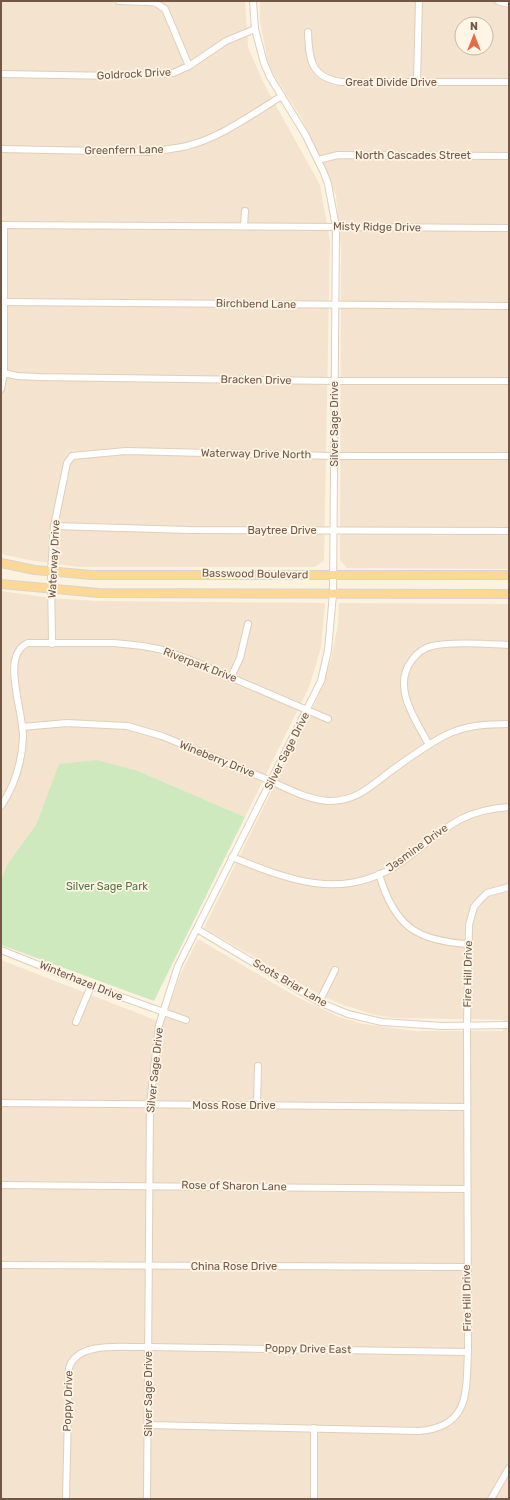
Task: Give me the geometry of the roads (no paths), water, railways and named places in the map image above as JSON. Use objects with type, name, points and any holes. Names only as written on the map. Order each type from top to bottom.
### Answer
[{"type":"main road","name":"Basswood Boulevard","points":[[1,563],[51,572],[92,575],[509,575]]},
{"type":"main road","name":"Basswood Boulevard","points":[[1,584],[106,594],[509,594]]},
{"type":"street","points":[[119,1],[156,3],[165,9],[189,66]]},
{"type":"street","name":"Silver Sage Drive","points":[[147,1499],[150,1104],[156,1043],[162,1012],[178,966],[232,857],[308,710],[321,681],[328,650],[333,594],[336,227],[328,184],[318,160],[270,77],[264,63],[255,29],[253,1]]},
{"type":"street","points":[[417,81],[419,1]]},
{"type":"street","points":[[498,1],[509,4]]},
{"type":"street","name":"Goldrock Drive","points":[[1,74],[118,76],[161,75],[189,66],[226,41],[255,29]]},
{"type":"street","name":"Great Divide Drive","points":[[308,32],[315,68],[324,78],[342,82],[509,82]]},
{"type":"street","name":"Greenfern Lane","points":[[1,149],[148,152],[188,146],[221,133],[282,96]]},
{"type":"street","name":"North Cascades Street","points":[[318,160],[338,155],[509,156]]},
{"type":"street","points":[[244,226],[245,211]]},
{"type":"street","points":[[1,389],[4,373],[3,226]]},
{"type":"street","name":"Misty Ridge Drive","points":[[3,226],[509,228]]},
{"type":"street","name":"Birchbend Lane","points":[[3,302],[509,306]]},
{"type":"street","name":"Bracken Drive","points":[[4,373],[17,376],[38,377],[334,381],[509,381]]},
{"type":"street","name":"Waterway Drive North","points":[[75,455],[126,451],[334,456],[509,456]]},
{"type":"street","name":"Waterway Drive","points":[[52,644],[51,572],[54,526],[67,464],[69,459],[75,455]]},
{"type":"street","name":"Baytree Drive","points":[[54,526],[190,530],[509,530]]},
{"type":"street","points":[[230,677],[240,658],[248,624]]},
{"type":"street","name":"Riverpark Drive","points":[[22,727],[22,720],[10,672],[11,658],[16,649],[28,643],[114,643],[143,646],[188,659],[328,720]]},
{"type":"street","points":[[429,745],[410,710],[404,688],[405,673],[409,664],[416,655],[432,645],[509,645]]},
{"type":"street","name":"Wineberry Drive","points":[[22,727],[67,723],[127,726],[162,736],[299,794],[317,799],[339,800],[363,793],[429,745],[460,729],[492,724],[509,724]]},
{"type":"street","points":[[1,806],[14,784],[18,772],[23,736],[22,727]]},
{"type":"street","name":"Jasmine Drive","points":[[232,857],[272,873],[302,882],[320,884],[365,880],[400,863],[451,823],[478,811],[509,807]]},
{"type":"street","points":[[379,874],[388,900],[405,924],[415,932],[437,940],[468,944]]},
{"type":"street","name":"Fire Hill Drive","points":[[148,1425],[419,1431],[440,1428],[446,1424],[464,1403],[466,1393],[468,1352],[466,1267],[469,925],[474,907],[487,893],[509,887]]},
{"type":"street","name":"Scots Briar Lane","points":[[197,929],[319,1002],[348,1014],[382,1022],[442,1026],[467,1024],[509,1025]]},
{"type":"street","name":"Winterhazel Drive","points":[[1,950],[91,986],[186,1020]]},
{"type":"street","points":[[319,1002],[335,970]]},
{"type":"street","points":[[76,1022],[91,986]]},
{"type":"street","points":[[257,1105],[258,1066]]},
{"type":"street","name":"Moss Rose Drive","points":[[1,1103],[467,1107]]},
{"type":"street","name":"Rose of Sharon Lane","points":[[1,1185],[467,1188]]},
{"type":"street","name":"China Rose Drive","points":[[1,1265],[466,1267]]},
{"type":"street","name":"Poppy Drive East","points":[[148,1347],[468,1352]]},
{"type":"street","name":"Poppy Drive","points":[[66,1499],[67,1392],[70,1363],[75,1357],[83,1352],[96,1348],[148,1347]]},
{"type":"street","points":[[314,1428],[314,1499]]},
{"type":"street","points":[[491,1499],[509,1468]]},
{"type":"park label","name":"Silver Sage Park","points":[[107,886]]}]
